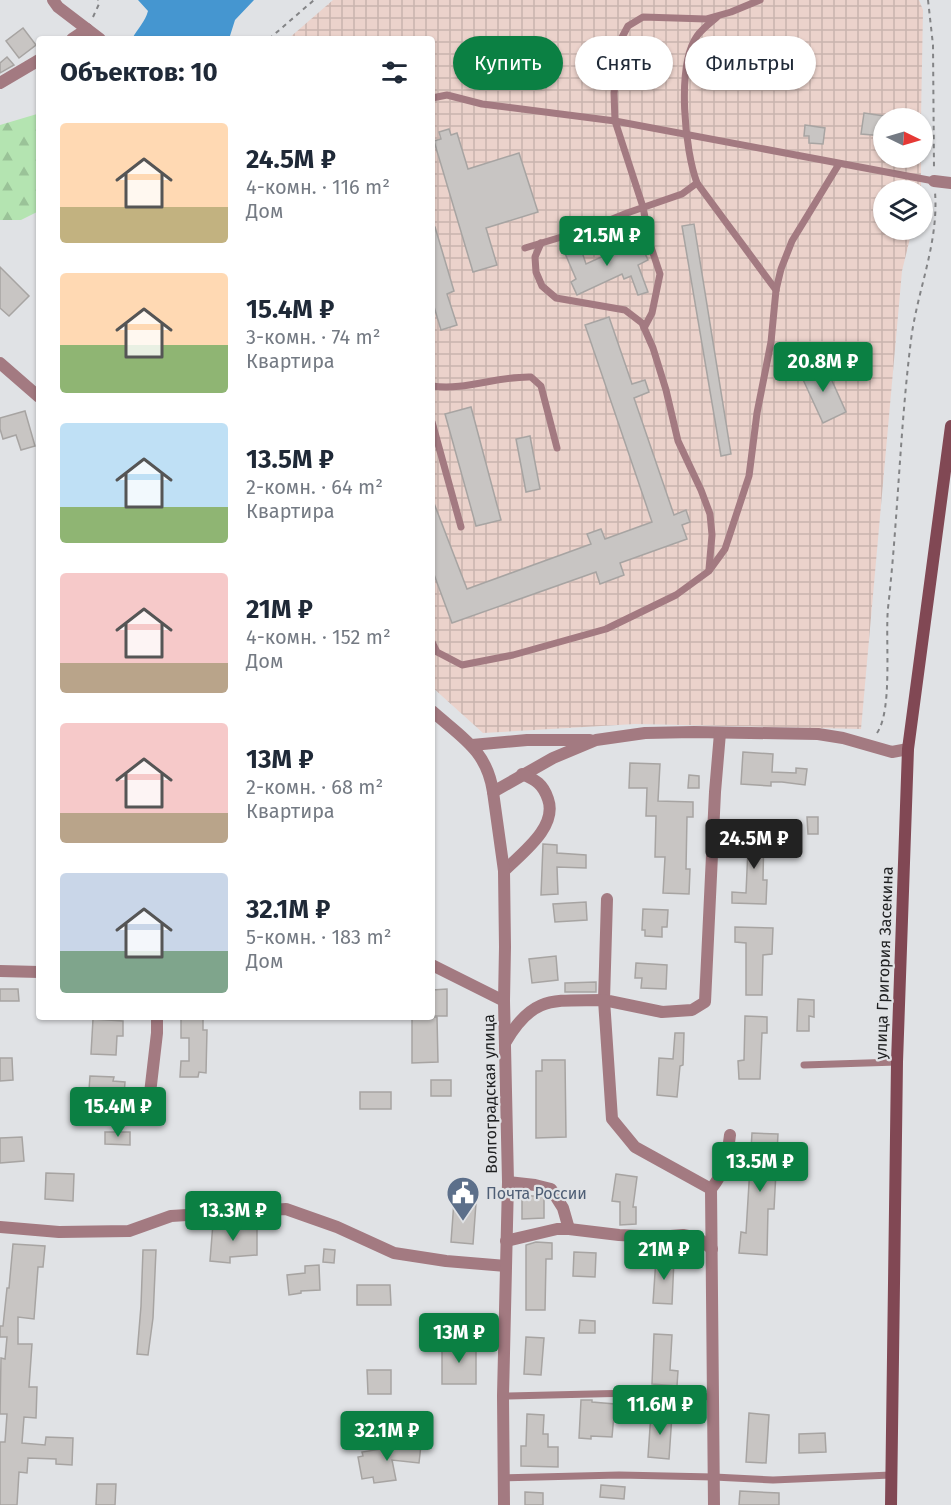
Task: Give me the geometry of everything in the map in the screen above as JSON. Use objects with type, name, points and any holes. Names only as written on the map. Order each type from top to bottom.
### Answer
[{"type":"main road","name":"улица Григория Засекина","points":[[891,1505],[897,1062],[908,749],[951,426]]},
{"type":"street","points":[[53,0],[58,7],[96,36]]},
{"type":"street","points":[[76,36],[87,29]]},
{"type":"street","points":[[0,82],[36,62]]},
{"type":"street","points":[[934,181],[951,183]]},
{"type":"street","points":[[0,363],[36,393]]},
{"type":"street","name":"Волгоградская улица","points":[[435,714],[472,746],[485,761],[491,777],[504,871],[508,1182],[503,1396],[504,1505]]},
{"type":"street","points":[[472,746],[527,740],[596,740],[645,733],[694,732],[818,735],[843,738],[892,752],[908,749]]},
{"type":"street","points":[[505,1042],[517,1023],[535,1007],[557,1000],[604,1000],[662,1012],[692,1010],[705,1002],[720,733]]},
{"type":"street","points":[[493,792],[553,758],[596,740]]},
{"type":"street","points":[[504,871],[542,831],[549,818],[549,803],[544,788],[536,780],[522,774]]},
{"type":"street","points":[[607,899],[604,1000],[612,1119],[635,1147],[711,1189]]},
{"type":"street","points":[[435,966],[504,1001]]},
{"type":"street","points":[[0,971],[36,972]]},
{"type":"street","points":[[149,1102],[157,1020]]},
{"type":"street","points":[[714,1505],[711,1189],[727,1163],[730,1135]]},
{"type":"street","points":[[508,1182],[551,1189],[564,1208],[569,1229]]},
{"type":"street","points":[[0,1227],[59,1232],[129,1231],[171,1216],[286,1209],[337,1227],[394,1253],[446,1261],[506,1266]]},
{"type":"street","points":[[506,1241],[557,1229],[569,1229],[619,1235],[660,1237],[683,1235],[698,1238],[712,1249]]},
{"type":"lane","points":[[644,328],[652,313],[660,274],[650,244],[643,207],[615,120],[614,93],[620,41],[628,26],[643,17],[706,19],[760,0]]},
{"type":"lane","points":[[719,15],[696,37],[687,70],[684,96],[690,165],[697,183],[776,290]]},
{"type":"lane","points":[[435,97],[447,94],[482,104],[615,120],[934,181]]},
{"type":"lane","points":[[435,648],[437,652],[462,665],[513,656],[606,629],[676,595],[709,571],[726,549],[749,476],[757,413],[771,342],[776,290],[792,241],[839,164]]},
{"type":"lane","points":[[525,248],[588,229],[643,207],[682,195],[697,183]]},
{"type":"lane","points":[[541,243],[536,257],[536,272],[542,286],[556,298],[626,310],[642,323],[653,348],[666,390],[678,441],[710,514],[712,535],[709,571]]},
{"type":"lane","points":[[435,386],[450,389],[517,376],[531,377],[541,386],[557,448]]},
{"type":"lane","points":[[435,433],[461,527]]},
{"type":"lane","points":[[804,1065],[897,1062]]},
{"type":"lane","points":[[503,1396],[634,1392],[691,1398],[713,1397]]},
{"type":"lane","points":[[503,1478],[619,1475],[772,1480],[891,1475]]},
{"type":"path","points":[[87,29],[99,4],[98,0]]},
{"type":"path","points":[[272,36],[314,0]]},
{"type":"path","points":[[863,744],[879,732],[884,716],[887,694],[887,624],[911,339],[936,212],[933,45],[928,0]]},
{"type":"shaded area","points":[[333,0],[919,0],[923,10],[921,108],[873,108],[873,168],[921,168],[921,180],[873,180],[873,240],[910,240],[902,271],[861,729],[635,724],[483,733],[435,690],[435,36],[291,36]]},
{"type":"green space","points":[[36,114],[36,212],[21,220],[0,220],[0,125]]},
{"type":"water","points":[[138,0],[254,0],[235,20],[230,36],[134,36],[148,11]]},
{"type":"building","points":[[23,28],[36,45],[19,58],[6,41]]},
{"type":"building","points":[[7,57],[14,65],[0,73],[0,63]]},
{"type":"building","points":[[864,113],[873,114],[873,135],[861,134]]},
{"type":"building","points":[[805,125],[825,128],[823,144],[809,143],[809,136],[804,136]]},
{"type":"building","points":[[449,129],[451,135],[457,133],[468,169],[519,153],[538,212],[486,228],[497,265],[473,272],[435,144],[435,141],[441,139],[439,132]]},
{"type":"building","points":[[694,224],[731,454],[721,456],[682,226]]},
{"type":"building","points":[[435,227],[454,291],[447,294],[457,325],[441,330],[435,310]]},
{"type":"building","points":[[578,240],[586,264],[639,240],[648,260],[638,265],[648,292],[638,295],[631,276],[624,279],[622,274],[577,295],[571,282],[576,279],[564,251],[567,250],[566,244]]},
{"type":"building","points":[[0,267],[29,296],[9,316],[0,308]]},
{"type":"building","points":[[609,317],[632,384],[645,380],[649,392],[634,398],[674,515],[686,510],[690,522],[682,525],[687,539],[620,563],[624,575],[600,584],[596,572],[452,623],[435,577],[435,506],[467,589],[591,544],[587,534],[601,529],[605,539],[652,522],[585,325]]},
{"type":"building","points":[[824,363],[846,412],[823,423],[800,373]]},
{"type":"building","points":[[471,407],[501,520],[476,526],[445,414]]},
{"type":"building","points":[[25,411],[35,446],[21,450],[16,435],[3,439],[0,418]]},
{"type":"building","points":[[530,436],[540,489],[526,492],[516,439]]},
{"type":"building","points":[[743,752],[773,754],[772,772],[796,773],[796,768],[807,769],[805,785],[782,782],[771,782],[771,786],[741,784]]},
{"type":"building","points":[[630,763],[660,764],[658,801],[693,802],[693,817],[687,817],[686,869],[690,869],[689,894],[663,893],[665,857],[655,857],[656,816],[646,816],[647,788],[629,788]]},
{"type":"building","points":[[689,775],[699,776],[699,788],[688,788]]},
{"type":"building","points":[[807,817],[818,817],[818,834],[808,834]]},
{"type":"building","points":[[749,826],[764,826],[763,880],[767,880],[766,904],[732,903],[732,892],[746,893]]},
{"type":"building","points":[[543,844],[557,845],[557,853],[586,855],[586,868],[557,867],[558,894],[541,895]]},
{"type":"building","points":[[586,902],[587,920],[555,922],[553,904]]},
{"type":"building","points":[[643,909],[668,910],[667,927],[662,927],[662,937],[645,936],[645,930],[642,930]]},
{"type":"building","points":[[735,927],[773,928],[772,954],[763,955],[762,995],[746,995],[746,943],[735,942]]},
{"type":"building","points":[[556,956],[558,980],[532,983],[529,959]]},
{"type":"building","points":[[636,963],[667,965],[666,989],[641,988],[642,978],[635,978]]},
{"type":"building","points":[[596,982],[596,992],[565,992],[565,983]]},
{"type":"building","points":[[0,989],[18,989],[19,1001],[0,1001]]},
{"type":"building","points":[[447,989],[447,1016],[435,1016],[435,990]]},
{"type":"building","points":[[798,999],[814,1000],[814,1017],[809,1016],[809,1031],[797,1031]]},
{"type":"building","points":[[745,1016],[767,1017],[767,1033],[762,1033],[760,1079],[739,1079],[738,1061],[744,1060]]},
{"type":"building","points":[[437,1017],[438,1062],[412,1063],[412,1020],[435,1020]]},
{"type":"building","points":[[93,1020],[123,1021],[123,1036],[117,1036],[116,1055],[91,1054]]},
{"type":"building","points":[[181,1020],[203,1020],[203,1030],[207,1030],[206,1073],[199,1072],[198,1077],[180,1077],[181,1061],[189,1061],[189,1038],[181,1038]]},
{"type":"building","points":[[675,1033],[684,1033],[683,1065],[680,1066],[677,1097],[657,1095],[659,1058],[673,1059]]},
{"type":"building","points":[[0,1058],[12,1058],[13,1080],[0,1081]]},
{"type":"building","points":[[542,1060],[565,1060],[566,1137],[536,1138],[536,1071],[542,1071]]},
{"type":"building","points":[[90,1076],[114,1077],[113,1081],[125,1082],[124,1095],[112,1094],[111,1106],[88,1104]]},
{"type":"building","points":[[431,1080],[451,1080],[451,1096],[431,1096]]},
{"type":"building","points":[[360,1092],[391,1092],[391,1109],[360,1109]]},
{"type":"building","points":[[105,1132],[130,1132],[130,1145],[105,1144]]},
{"type":"building","points":[[752,1133],[778,1134],[774,1209],[768,1209],[767,1255],[739,1253],[741,1232],[746,1233]]},
{"type":"building","points":[[22,1137],[24,1161],[0,1163],[0,1138]]},
{"type":"building","points":[[46,1173],[74,1174],[73,1201],[45,1199]]},
{"type":"building","points":[[616,1174],[637,1177],[633,1207],[636,1207],[636,1224],[620,1225],[620,1202],[612,1201]]},
{"type":"building","points":[[522,1196],[544,1196],[544,1218],[522,1219]]},
{"type":"building","name":"Почта России","points":[[454,1201],[476,1203],[473,1244],[451,1242]]},
{"type":"building","points":[[213,1223],[257,1227],[257,1255],[230,1257],[230,1263],[210,1261]]},
{"type":"building","points":[[536,1242],[552,1243],[552,1259],[546,1259],[545,1310],[526,1310],[526,1245]]},
{"type":"building","points":[[13,1244],[45,1246],[43,1267],[38,1267],[34,1319],[18,1317],[18,1344],[32,1344],[29,1387],[37,1387],[36,1418],[24,1417],[22,1443],[45,1445],[46,1437],[73,1438],[72,1465],[56,1464],[56,1459],[28,1458],[27,1473],[19,1472],[17,1505],[0,1505],[0,1442],[5,1442],[7,1414],[0,1414],[1,1358],[5,1359],[7,1337],[0,1337],[0,1326],[3,1326]]},
{"type":"building","points":[[324,1249],[335,1250],[334,1263],[323,1262]]},
{"type":"building","points":[[143,1250],[156,1250],[153,1318],[148,1355],[137,1354]]},
{"type":"building","points":[[574,1252],[596,1253],[595,1277],[573,1276]]},
{"type":"building","points":[[656,1258],[674,1259],[672,1304],[653,1303]]},
{"type":"building","points":[[319,1265],[320,1290],[301,1291],[301,1293],[289,1295],[287,1275],[305,1273],[305,1266]]},
{"type":"building","points":[[357,1285],[390,1285],[391,1305],[357,1305]]},
{"type":"building","points":[[580,1320],[595,1321],[595,1333],[579,1333]]},
{"type":"building","points":[[654,1334],[672,1335],[670,1370],[678,1371],[677,1386],[652,1384]]},
{"type":"building","points":[[526,1337],[544,1338],[541,1375],[524,1374]]},
{"type":"building","points":[[442,1344],[476,1344],[476,1384],[442,1384]]},
{"type":"building","points":[[367,1370],[391,1370],[391,1394],[368,1394]]},
{"type":"building","points":[[581,1400],[615,1404],[612,1437],[579,1438]]},
{"type":"building","points":[[651,1413],[672,1415],[669,1459],[648,1457]]},
{"type":"building","points":[[749,1413],[769,1415],[766,1463],[746,1462]]},
{"type":"building","points":[[527,1414],[544,1415],[543,1434],[548,1434],[548,1447],[558,1447],[558,1467],[521,1466],[521,1446],[526,1446]]},
{"type":"building","points":[[825,1433],[826,1452],[799,1453],[799,1434]]},
{"type":"building","points":[[412,1444],[421,1445],[419,1463],[392,1460],[396,1480],[374,1483],[373,1477],[362,1479],[358,1457],[363,1456],[362,1452]]},
{"type":"building","points":[[97,1484],[116,1484],[115,1505],[96,1505]]},
{"type":"building","points":[[601,1485],[625,1487],[624,1499],[600,1497]]},
{"type":"building","points":[[740,1491],[779,1493],[779,1505],[739,1505]]},
{"type":"building","points":[[525,1492],[543,1493],[543,1505],[525,1505]]},
{"type":"place","name":"Почта России","points":[[463,1222]]}]
